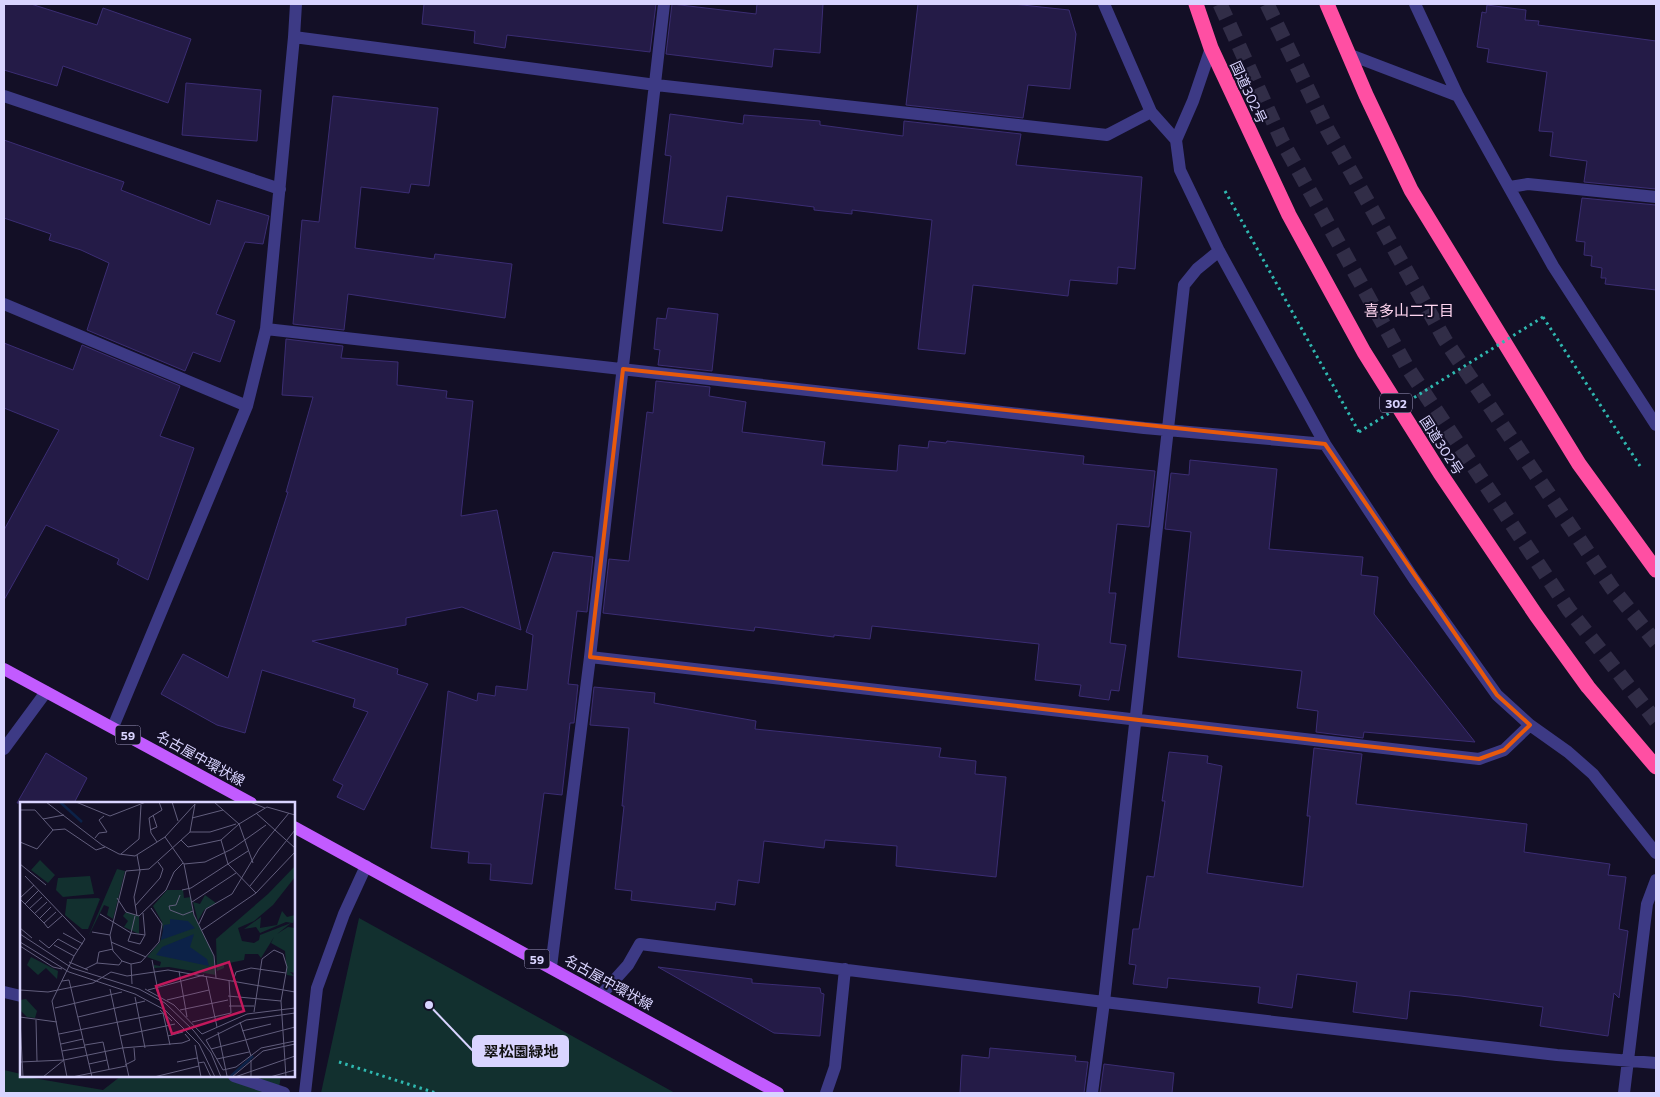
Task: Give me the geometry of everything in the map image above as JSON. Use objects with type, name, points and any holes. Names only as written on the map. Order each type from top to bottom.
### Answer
[{"type":"highway","name":"国道302号","points":[[1196,4],[1211,48],[1289,215],[1369,360],[1440,473],[1536,615],[1588,687],[1656,767]]},
{"type":"highway","points":[[1327,4],[1411,190],[1579,464],[1656,570]]},
{"type":"main road","name":"名古屋中環状線","points":[[4,669],[249,802]]},
{"type":"main road","name":"名古屋中環状線","points":[[295,828],[778,1093]]},
{"type":"street","points":[[113,727],[247,406],[266,329],[296,4]]},
{"type":"street","points":[[551,967],[590,657],[664,4]]},
{"type":"street","points":[[1104,4],[1151,112],[1176,140]]},
{"type":"street","points":[[1415,4],[1458,96],[1554,266],[1656,425]]},
{"type":"street","points":[[294,37],[656,84],[1107,135],[1151,112]]},
{"type":"street","points":[[1211,48],[1193,101],[1176,140],[1180,170],[1219,251],[1325,444],[1414,579],[1497,695],[1530,725],[1568,752],[1593,774],[1656,853]]},
{"type":"street","points":[[1348,54],[1458,96]]},
{"type":"street","points":[[4,96],[280,189]]},
{"type":"street","points":[[1510,187],[1528,184],[1656,197]]},
{"type":"street","points":[[1092,1093],[1104,1002],[1184,285],[1197,269],[1219,251]]},
{"type":"street","points":[[4,304],[247,406]]},
{"type":"street","points":[[266,329],[1168,430],[1325,444]]},
{"type":"street","points":[[590,657],[1479,759],[1504,750],[1530,725]]},
{"type":"street","points":[[4,748],[46,692]]},
{"type":"street","points":[[305,1093],[317,988],[344,914],[366,866]]},
{"type":"street","points":[[1624,1093],[1647,904],[1656,880]]},
{"type":"street","points":[[601,995],[628,965],[640,944],[1104,1002],[1557,1055],[1656,1063]]},
{"type":"street","points":[[826,1093],[835,1067],[845,969]]},
{"type":"street","points":[[4,992],[20,996]]},
{"type":"street","points":[[237,1077],[284,1093]]},
{"type":"path","points":[[1225,191],[1359,432],[1543,316],[1640,466]]},
{"type":"path","points":[[338,1062],[436,1093]]},
{"type":"highlighted area","points":[[623,369],[1325,444],[1497,695],[1530,725],[1504,750],[1479,759],[590,657]]},
{"type":"green space","points":[[359,918],[675,1093],[321,1093]]},
{"type":"green space","points":[[4,1070],[20,1074],[20,1077],[103,1090],[120,1077],[281,1077],[278,1093],[4,1093]]},
{"type":"building","points":[[4,4],[31,4],[97,25],[103,8],[191,39],[168,103],[63,66],[57,86],[4,70]]},
{"type":"building","points":[[424,4],[656,4],[650,52],[507,35],[505,48],[474,43],[475,31],[422,24]]},
{"type":"building","points":[[672,4],[756,14],[757,4],[823,4],[820,53],[774,49],[772,67],[666,54]]},
{"type":"building","points":[[918,4],[1013,4],[1069,10],[1076,34],[1070,89],[1028,85],[1023,118],[906,105]]},
{"type":"building","points":[[1487,5],[1526,10],[1525,20],[1539,21],[1538,25],[1656,41],[1656,189],[1584,182],[1587,161],[1550,156],[1553,132],[1539,131],[1547,72],[1487,62],[1489,49],[1477,47],[1482,12],[1486,13]]},
{"type":"building","points":[[186,83],[261,90],[257,141],[182,135]]},
{"type":"building","points":[[333,96],[438,108],[429,186],[411,184],[409,193],[361,187],[355,248],[434,259],[435,254],[512,264],[505,318],[348,294],[344,330],[293,324],[302,220],[319,222]]},
{"type":"building","points":[[670,114],[743,124],[744,115],[820,121],[820,125],[903,136],[904,121],[1021,134],[1016,165],[1142,177],[1135,269],[1118,267],[1117,284],[1070,280],[1068,296],[973,285],[965,354],[918,349],[932,220],[852,210],[852,214],[814,210],[814,207],[727,196],[722,231],[663,223],[671,156],[665,155]]},
{"type":"building","points":[[4,140],[124,182],[121,190],[210,225],[217,200],[269,216],[263,244],[245,242],[216,314],[235,321],[220,362],[193,352],[185,371],[87,330],[109,263],[81,250],[49,240],[51,234],[4,218]]},
{"type":"building","points":[[1582,198],[1656,205],[1656,290],[1605,284],[1606,278],[1601,278],[1602,268],[1591,266],[1592,256],[1584,255],[1585,242],[1576,241]]},
{"type":"building","points":[[668,308],[718,314],[712,371],[658,365],[660,350],[654,349],[657,318],[666,319]]},
{"type":"building","points":[[286,339],[343,346],[341,358],[398,362],[397,385],[447,391],[446,398],[473,401],[461,516],[497,510],[521,630],[462,607],[406,618],[406,625],[312,641],[398,669],[397,674],[428,684],[364,810],[337,797],[343,785],[333,780],[368,712],[353,707],[355,699],[262,670],[245,733],[217,725],[161,694],[183,654],[228,678],[288,492],[286,492],[313,397],[282,395]]},
{"type":"building","points":[[4,343],[73,370],[82,345],[180,386],[160,436],[194,448],[148,580],[117,564],[119,559],[46,525],[4,600],[4,530],[59,430],[4,408]]},
{"type":"building","points":[[656,381],[710,387],[709,396],[746,402],[742,432],[825,442],[822,465],[897,471],[899,445],[928,448],[929,441],[946,443],[947,441],[1084,456],[1083,464],[1155,471],[1149,527],[1117,524],[1109,593],[1116,593],[1110,643],[1126,645],[1119,691],[1111,690],[1109,700],[1079,696],[1081,685],[1035,680],[1039,644],[872,626],[870,639],[834,635],[834,637],[755,627],[754,631],[603,613],[609,559],[629,561],[647,412],[653,413]]},
{"type":"building","points":[[1190,460],[1277,469],[1269,549],[1363,557],[1361,575],[1378,577],[1374,614],[1475,742],[1364,732],[1363,738],[1316,732],[1318,711],[1297,708],[1302,671],[1178,657],[1191,532],[1165,529],[1171,473],[1189,475]]},
{"type":"building","points":[[553,552],[593,557],[587,612],[577,611],[568,684],[578,685],[574,723],[570,723],[562,795],[544,793],[532,884],[490,880],[491,864],[468,863],[469,852],[431,848],[448,691],[477,701],[478,693],[495,696],[496,686],[527,690],[533,635],[526,632]]},
{"type":"building","points":[[594,687],[655,693],[654,703],[756,721],[755,729],[941,748],[939,757],[976,761],[975,774],[1006,777],[996,877],[896,866],[897,846],[825,840],[824,848],[764,841],[759,883],[738,880],[735,905],[716,902],[715,910],[631,900],[632,891],[615,889],[624,806],[622,806],[629,728],[590,725]]},
{"type":"building","points":[[1314,748],[1362,754],[1356,804],[1527,824],[1524,852],[1610,864],[1608,875],[1626,877],[1619,929],[1628,931],[1619,998],[1614,993],[1608,1036],[1540,1026],[1543,1007],[1410,991],[1407,1019],[1353,1012],[1357,982],[1297,974],[1292,1008],[1258,1003],[1260,987],[1168,978],[1167,988],[1133,984],[1136,965],[1129,964],[1133,929],[1139,929],[1147,876],[1154,877],[1165,801],[1162,801],[1169,752],[1208,756],[1207,763],[1222,766],[1207,873],[1303,887],[1310,816],[1307,816]]},
{"type":"building","points":[[46,753],[87,778],[75,802],[17,803]]},
{"type":"building","points":[[658,967],[752,979],[752,983],[820,988],[821,993],[824,994],[820,1036],[774,1033]]},
{"type":"building","points":[[990,1048],[1076,1056],[1075,1061],[1088,1062],[1084,1093],[960,1093],[962,1055],[989,1058]]},
{"type":"building","points":[[1104,1064],[1174,1073],[1172,1093],[1100,1093]]},
{"type":"tunnel","points":[[1220,4],[1282,141],[1407,367],[1569,610],[1656,721]]},
{"type":"tunnel","points":[[1267,4],[1327,129],[1445,340],[1612,588],[1656,643]]},
{"type":"place","name":"翠松園緑地","points":[[429,1005]]},
{"type":"district","name":"喜多山二丁目","points":[[1409,310]]}]
